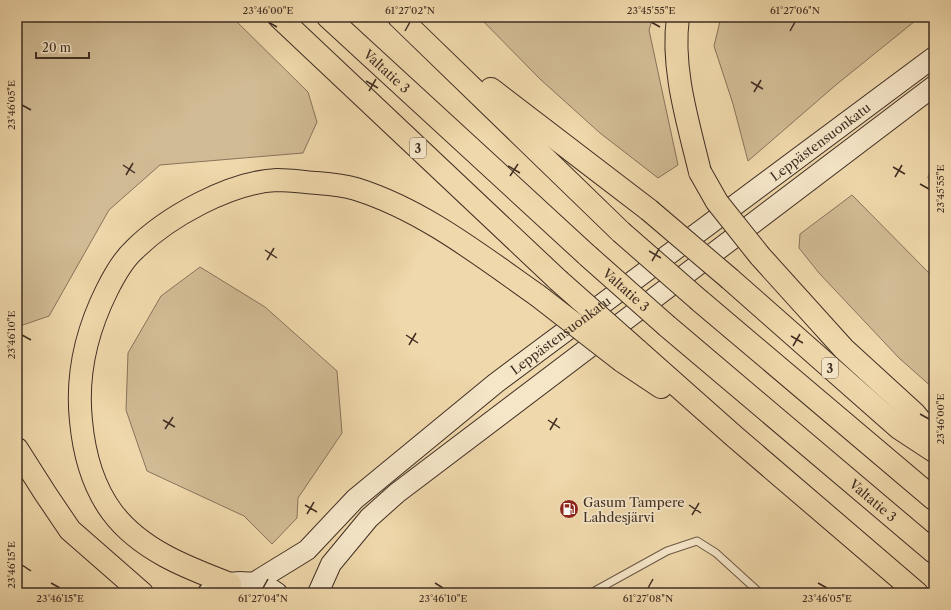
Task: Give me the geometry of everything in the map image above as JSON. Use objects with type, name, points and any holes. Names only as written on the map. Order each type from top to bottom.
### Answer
[{"type":"highway","name":"3","points":[[279,17],[558,280],[630,355],[734,437],[917,593]]},
{"type":"highway","name":"Valtatie 3","points":[[328,17],[588,256],[667,326],[934,552]]},
{"type":"highway","points":[[678,17],[677,58],[685,113],[700,172],[717,202],[760,256],[844,349],[914,413],[934,437]]},
{"type":"highway","name":"3","points":[[404,21],[649,210],[730,279],[899,428],[934,451]]},
{"type":"highway","points":[[404,21],[621,232],[700,301],[934,499]]},
{"type":"highway","points":[[230,584],[188,568],[164,555],[127,528],[112,512],[100,493],[89,466],[83,438],[80,412],[79,386],[82,356],[90,328],[115,274],[133,251],[158,230],[191,208],[214,196],[276,180],[331,184],[355,189],[423,218],[465,244],[537,295],[630,355]]},
{"type":"highway","points":[[17,449],[45,494],[70,530],[142,593]]},
{"type":"main road","name":"Leppästensuonkatu","points":[[255,582],[307,550],[355,499],[496,383],[934,57]]},
{"type":"main road","name":"Leppästensuonkatu","points":[[318,593],[331,564],[369,518],[397,493],[934,86]]},
{"type":"main road","points":[[208,593],[230,584],[255,582],[277,593]]},
{"type":"lane","points":[[591,593],[667,551],[697,541],[716,553],[760,593]]},
{"type":"shaded area","points":[[17,17],[232,17],[308,92],[317,122],[303,153],[160,165],[109,210],[49,316],[17,327]]},
{"type":"shaded area","points":[[479,17],[653,17],[649,30],[678,165],[658,178],[600,133],[540,79]]},
{"type":"shaded area","points":[[721,17],[920,17],[837,84],[748,161],[733,104],[714,46]]},
{"type":"shaded area","points":[[934,163],[934,195],[932,193],[928,177]]},
{"type":"shaded area","points":[[852,195],[934,278],[934,389],[899,358],[819,273],[799,248],[800,234]]},
{"type":"shaded area","points":[[200,267],[265,307],[337,371],[342,433],[298,498],[297,518],[272,544],[244,516],[147,471],[126,410],[128,353],[161,296]]},
{"type":"place","name":"Gasum Tampere Lahdesjärvi","points":[[569,509]]}]
